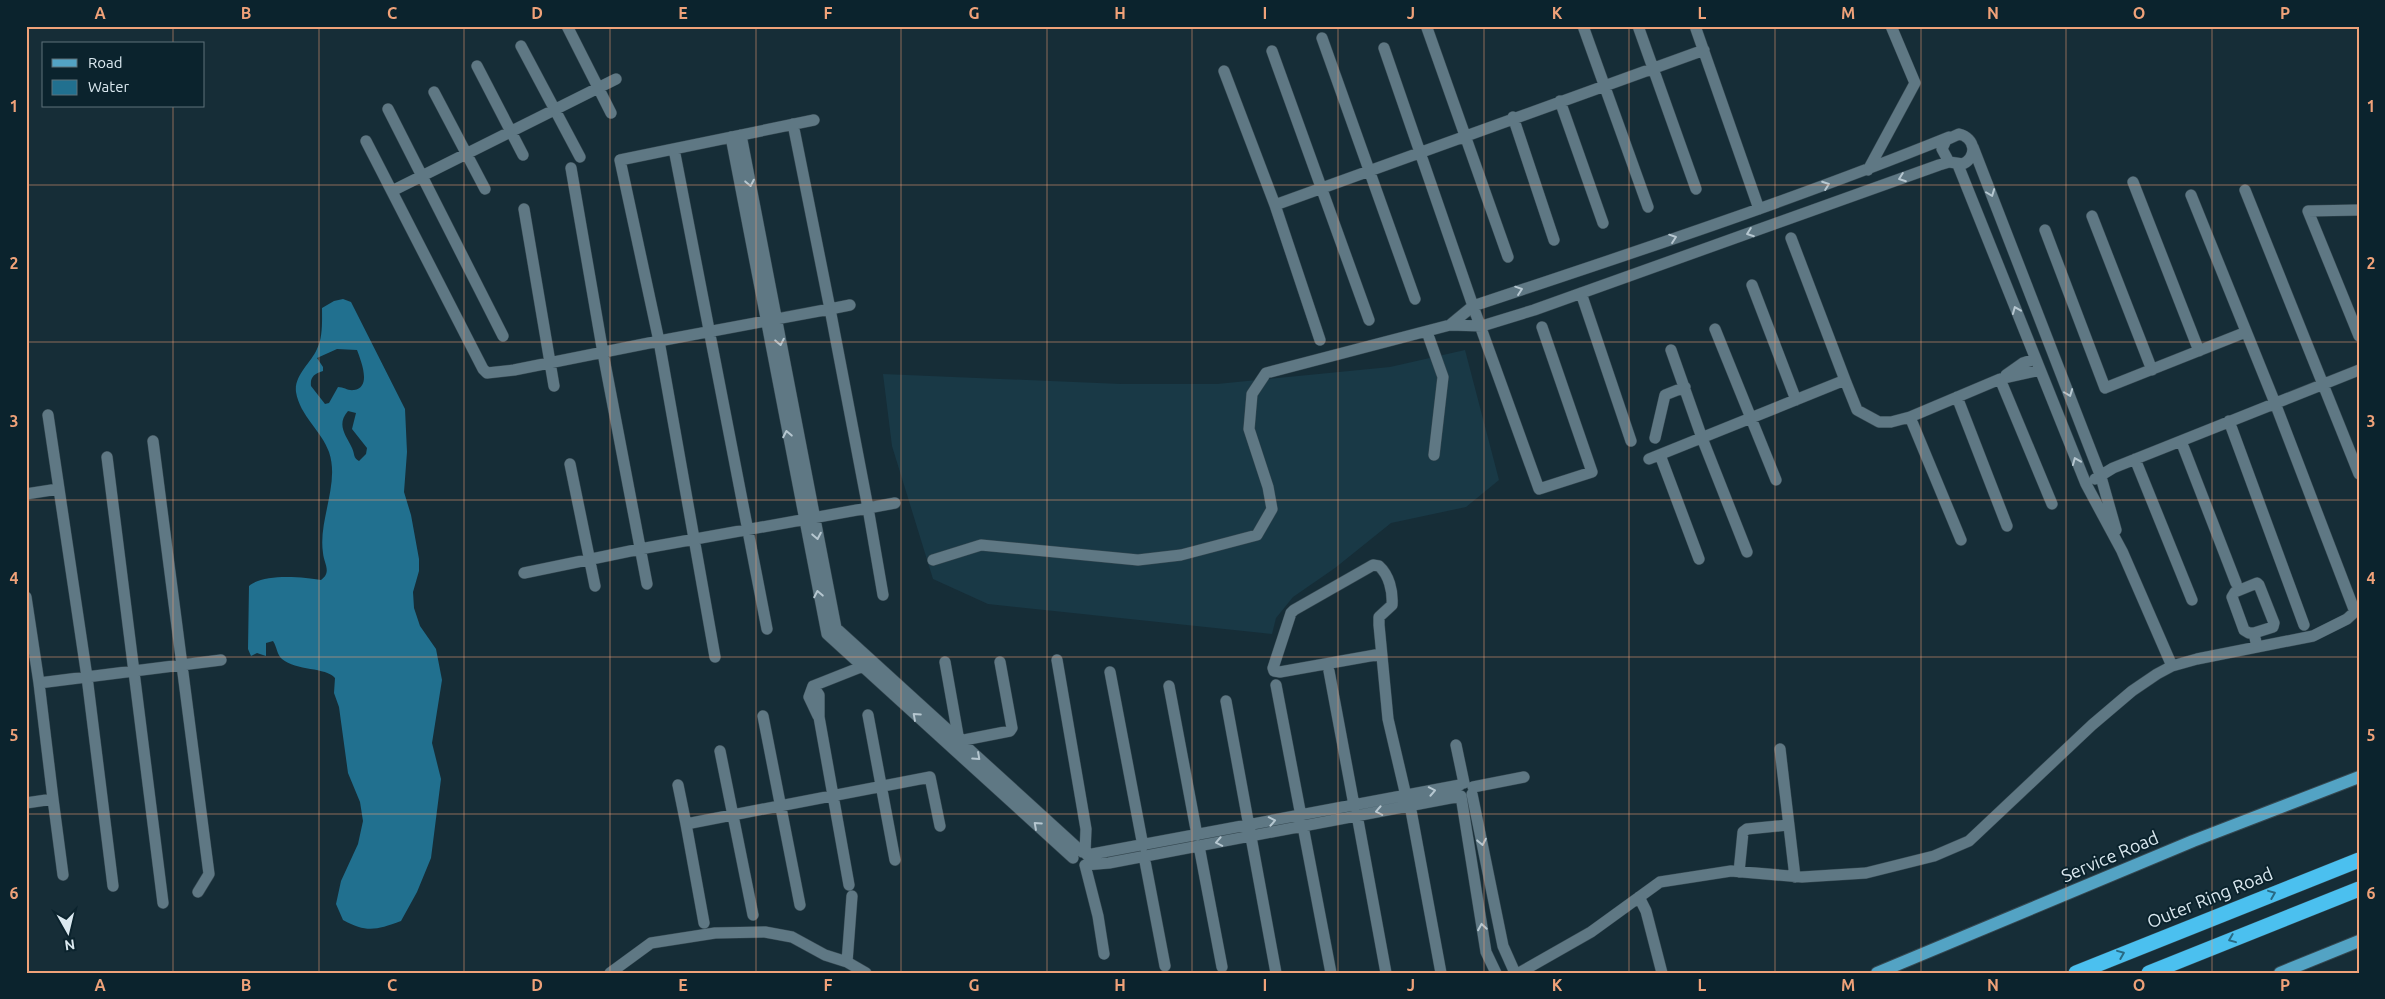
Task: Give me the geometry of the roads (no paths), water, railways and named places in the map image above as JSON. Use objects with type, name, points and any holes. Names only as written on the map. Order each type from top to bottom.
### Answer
[{"type":"highway","name":"Outer Ring Road","points":[[2076,973],[2359,860]]},
{"type":"highway","points":[[2149,973],[2359,889]]},
{"type":"main road","name":"Service Road","points":[[1877,973],[2194,841],[2359,777]]},
{"type":"main road","points":[[2280,973],[2359,941]]},
{"type":"street","points":[[567,26],[611,113]]},
{"type":"street","points":[[1583,26],[1648,207]]},
{"type":"street","points":[[1638,26],[1696,189]]},
{"type":"street","points":[[1695,26],[1758,209]]},
{"type":"street","points":[[1868,170],[1916,83],[1891,26]]},
{"type":"street","points":[[1427,28],[1508,257]]},
{"type":"street","points":[[1322,38],[1415,300]]},
{"type":"street","points":[[522,46],[580,157]]},
{"type":"street","points":[[1384,48],[1473,306],[1482,326],[1540,488],[1592,472],[1542,327]]},
{"type":"street","points":[[1272,50],[1369,320]]},
{"type":"street","points":[[1275,205],[1466,134],[1704,50]]},
{"type":"street","points":[[477,66],[522,155]]},
{"type":"street","points":[[1224,71],[1275,205],[1320,340]]},
{"type":"street","points":[[392,191],[616,79]]},
{"type":"street","points":[[434,92],[485,189]]},
{"type":"street","points":[[1560,101],[1603,223]]},
{"type":"street","points":[[388,109],[503,336]]},
{"type":"street","points":[[1513,118],[1554,240]]},
{"type":"street","points":[[715,657],[659,341],[620,160],[814,120]]},
{"type":"street","points":[[793,124],[830,309],[883,595]]},
{"type":"street","points":[[933,560],[981,546],[1138,560],[1181,555],[1257,535],[1272,509],[1268,487],[1249,429],[1252,394],[1266,374],[1427,332],[1450,324],[1473,306],[1868,170],[1954,135],[1964,136],[1972,142],[2101,477],[2122,551]]},
{"type":"street","points":[[736,136],[809,519],[828,634],[861,666],[1082,857],[1144,851],[1524,777]]},
{"type":"street","points":[[1949,137],[1942,149],[1953,164],[1998,266],[2086,484],[2122,551],[2172,666]]},
{"type":"street","points":[[366,141],[483,369],[487,373],[550,363],[850,305]]},
{"type":"street","points":[[1450,324],[1482,326],[1953,164],[1963,164],[1971,158],[1973,147]]},
{"type":"street","points":[[674,149],[766,629]]},
{"type":"street","points":[[571,168],[603,353],[647,584]]},
{"type":"street","points":[[2133,182],[2199,351]]},
{"type":"street","points":[[2245,190],[2359,474]]},
{"type":"street","points":[[1519,973],[1591,932],[1660,882],[1739,872],[1794,877],[1866,872],[1934,856],[1969,841],[2099,719],[2138,686],[2172,666],[2313,636],[2347,619],[2357,610],[2191,195]]},
{"type":"street","points":[[524,209],[554,386]]},
{"type":"street","points":[[2359,210],[2308,211],[2359,336]]},
{"type":"street","points":[[2092,216],[2152,370]]},
{"type":"street","points":[[2045,230],[2105,388],[2246,332]]},
{"type":"street","points":[[1791,238],[1857,410],[1878,422],[1891,422],[1910,417],[2000,379],[2056,360]]},
{"type":"street","points":[[1998,266],[2016,259]]},
{"type":"street","points":[[1610,260],[1618,280]]},
{"type":"street","points":[[1752,285],[1796,400]]},
{"type":"street","points":[[1581,293],[1631,442]]},
{"type":"street","points":[[1715,329],[1776,480]]},
{"type":"street","points":[[1427,332],[1443,377],[1434,455]]},
{"type":"street","points":[[1671,350],[1702,438],[1747,552]]},
{"type":"street","points":[[2086,484],[2101,477],[2113,468],[2359,370]]},
{"type":"street","points":[[2000,379],[2052,504]]},
{"type":"street","points":[[1699,559],[1654,457],[1845,380]]},
{"type":"street","points":[[1655,438],[1665,395],[1684,387]]},
{"type":"street","points":[[1956,397],[2007,526]]},
{"type":"street","points":[[48,415],[87,677],[113,886]]},
{"type":"street","points":[[1910,417],[1960,540]]},
{"type":"street","points":[[2229,421],[2304,625]]},
{"type":"street","points":[[153,441],[209,874],[198,892]]},
{"type":"street","points":[[2181,441],[2236,583]]},
{"type":"street","points":[[107,457],[163,903]]},
{"type":"street","points":[[2135,459],[2192,600]]},
{"type":"street","points":[[570,464],[588,560],[595,586]]},
{"type":"street","points":[[26,494],[58,489]]},
{"type":"street","points":[[524,573],[895,503]]},
{"type":"street","points":[[809,519],[838,632],[959,741],[1082,857]]},
{"type":"street","points":[[1381,654],[1280,672],[1274,671],[1273,668],[1291,613],[1294,610],[1373,565],[1379,566],[1387,576],[1392,599],[1392,605],[1379,621],[1388,719],[1408,800],[1441,973]]},
{"type":"street","points":[[2257,583],[2274,623],[2273,627],[2254,633],[2244,630],[2232,597],[2235,592],[2257,583]]},
{"type":"street","points":[[26,596],[63,875]]},
{"type":"street","points":[[2254,633],[2257,647]]},
{"type":"street","points":[[39,683],[221,660]]},
{"type":"street","points":[[1057,660],[1086,828],[1082,857],[1098,916],[1104,954]]},
{"type":"street","points":[[944,662],[959,741]]},
{"type":"street","points":[[959,741],[1010,731],[1012,728],[1000,662]]},
{"type":"street","points":[[847,962],[851,891],[818,717],[819,696],[813,686],[861,666]]},
{"type":"street","points":[[1329,670],[1386,973]]},
{"type":"street","points":[[1110,672],[1165,966]]},
{"type":"street","points":[[1276,685],[1331,973]]},
{"type":"street","points":[[1169,686],[1222,967]]},
{"type":"street","points":[[1226,701],[1276,973]]},
{"type":"street","points":[[868,715],[883,786],[895,860]]},
{"type":"street","points":[[763,716],[800,905]]},
{"type":"street","points":[[1456,745],[1502,946],[1515,973]]},
{"type":"street","points":[[1780,750],[1794,877]]},
{"type":"street","points":[[720,751],[753,914]]},
{"type":"street","points":[[686,824],[930,777],[940,826]]},
{"type":"street","points":[[678,785],[704,924]]},
{"type":"street","points":[[1466,789],[1486,952],[1496,973]]},
{"type":"street","points":[[26,803],[53,799]]},
{"type":"street","points":[[1739,872],[1743,832],[1747,829],[1788,825]]},
{"type":"street","points":[[1639,897],[1646,911],[1662,973]]},
{"type":"street","points":[[610,973],[651,943],[715,933],[765,932],[792,937],[825,955],[847,962],[866,973]]},
{"type":"water","points":[[343,299],[351,302],[405,409],[407,452],[404,492],[411,515],[419,559],[419,571],[413,592],[414,608],[420,626],[436,649],[442,680],[432,743],[441,779],[431,858],[417,892],[401,921],[372,929],[359,927],[343,920],[336,904],[341,881],[358,844],[363,821],[360,802],[348,773],[339,707],[334,693],[335,678],[325,672],[288,663],[280,657],[273,641],[266,643],[266,656],[257,653],[251,656],[248,649],[249,586],[264,579],[284,577],[321,580],[327,571],[322,540],[331,489],[332,464],[325,444],[298,401],[296,386],[300,375],[319,344],[322,329],[322,308],[334,301]],"holes":[[[337,349],[357,350],[363,367],[363,384],[354,390],[338,387],[329,403],[325,404],[311,386],[311,380],[315,375],[323,371],[323,367],[317,358]],[[348,411],[356,413],[352,429],[367,448],[366,454],[359,461],[355,457],[343,430],[344,416]]]}]
